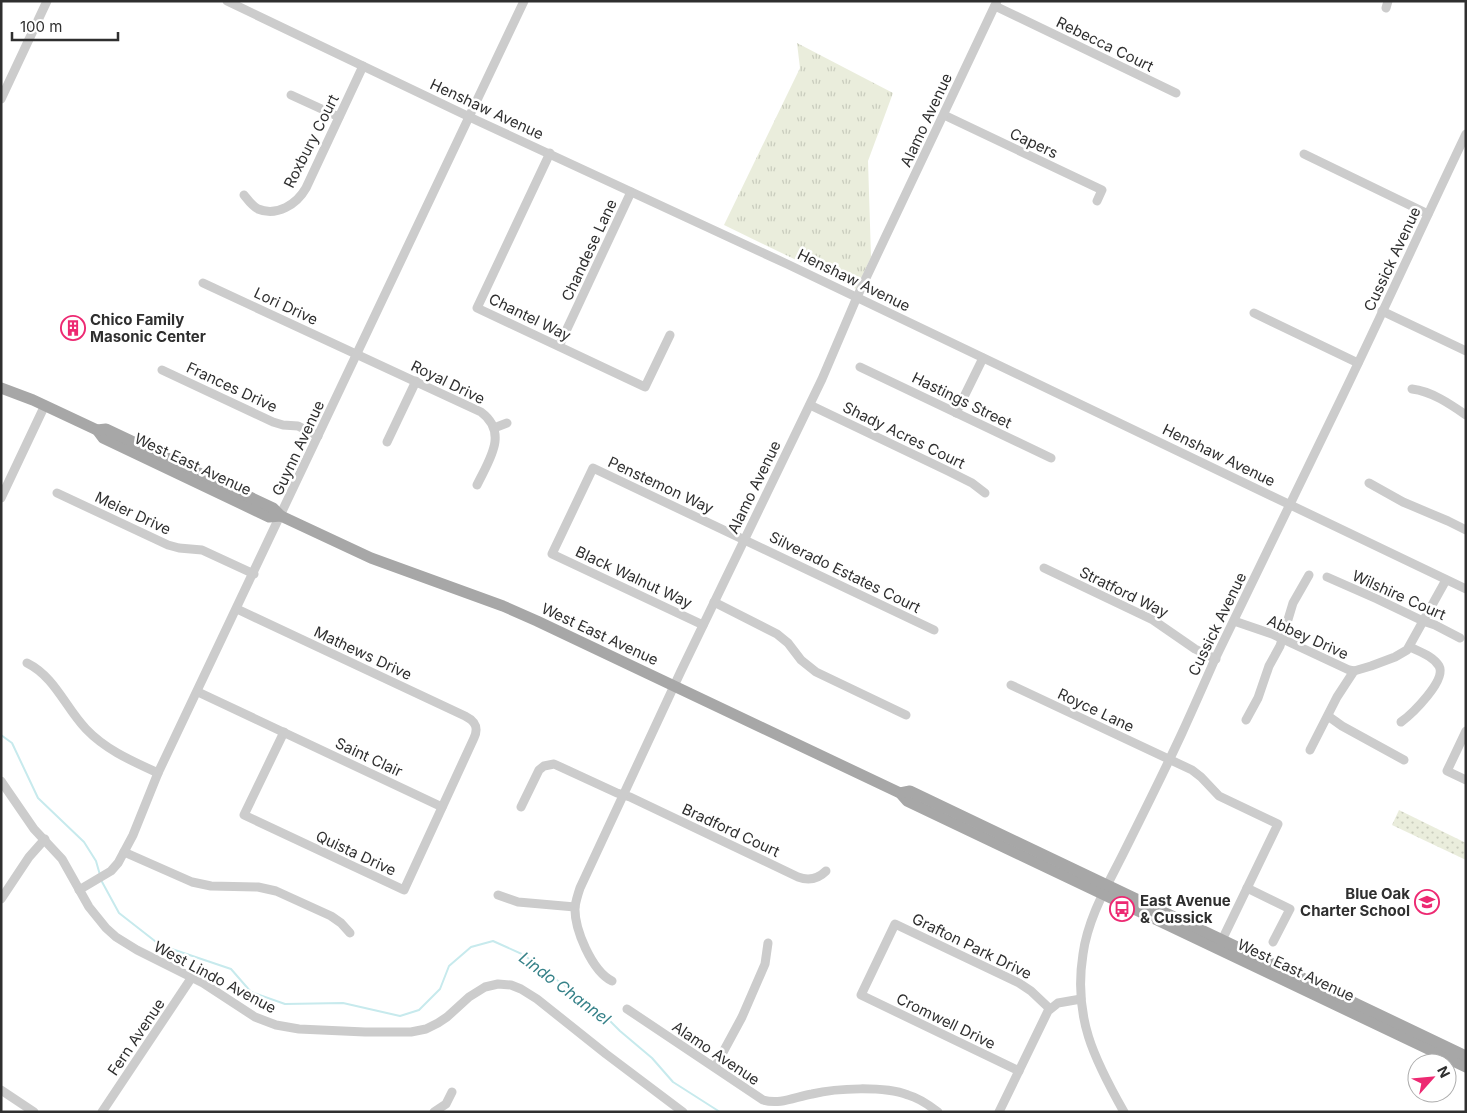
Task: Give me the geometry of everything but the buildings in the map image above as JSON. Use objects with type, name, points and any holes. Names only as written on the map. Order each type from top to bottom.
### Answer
[{"type":"main road","name":"West East Avenue","points":[[1,388],[45,405],[97,430],[104,438],[270,517],[281,516],[371,558],[519,613],[900,792],[907,802],[1222,940],[1466,1056]]},
{"type":"main road","name":"West East Avenue","points":[[1105,890],[1466,1067]]},
{"type":"street","points":[[1,99],[47,1]]},
{"type":"street","name":"Henshaw Avenue","points":[[227,1],[857,298],[1466,589]]},
{"type":"street","name":"Guynn Avenue","points":[[79,890],[110,871],[118,863],[133,836],[158,773],[524,1]]},
{"type":"street","name":"Rebecca Court","points":[[996,4],[1176,93]]},
{"type":"street","name":"Alamo Avenue","points":[[612,981],[600,972],[578,930],[575,907],[580,888],[703,625],[810,405],[857,298],[996,4]]},
{"type":"street","name":"Roxbury Court","points":[[244,195],[254,206],[263,210],[276,210],[294,203],[306,188],[363,66]]},
{"type":"street","points":[[292,95],[339,117]]},
{"type":"street","name":"Capers","points":[[944,115],[1102,190],[1098,202]]},
{"type":"street","name":"Cussick Avenue","points":[[1124,1112],[1093,1052],[1081,999],[1084,947],[1093,918],[1466,134]]},
{"type":"street","name":"Chantel Way","points":[[550,154],[477,308],[645,387],[670,334]]},
{"type":"street","points":[[1304,154],[1428,214]]},
{"type":"street","name":"Chandese Lane","points":[[559,346],[631,192]]},
{"type":"street","name":"Lori Drive","points":[[203,283],[357,353]]},
{"type":"street","points":[[1382,311],[1466,351]]},
{"type":"street","points":[[1254,313],[1358,363]]},
{"type":"street","name":"Royal Drive","points":[[357,353],[481,412],[490,420],[494,428]]},
{"type":"street","points":[[956,413],[983,358]]},
{"type":"street","name":"Hastings Street","points":[[860,367],[1051,458]]},
{"type":"street","name":"Frances Drive","points":[[162,370],[273,422],[298,426],[318,436]]},
{"type":"street","points":[[387,442],[416,381]]},
{"type":"street","points":[[1412,389],[1426,392],[1451,404],[1466,415]]},
{"type":"street","points":[[1,498],[6,477],[45,405]]},
{"type":"street","name":"Shady Acres Court","points":[[810,405],[972,483],[985,493]]},
{"type":"street","points":[[477,485],[495,446],[494,428],[507,423]]},
{"type":"street","name":"Penstemon Way","points":[[552,554],[592,468],[744,539]]},
{"type":"street","points":[[1369,483],[1403,502],[1466,530]]},
{"type":"street","name":"Meier Drive","points":[[57,493],[168,545],[202,550],[254,574]]},
{"type":"street","name":"Silverado Estates Court","points":[[744,539],[934,630]]},
{"type":"street","name":"Black Walnut Way","points":[[552,554],[703,625]]},
{"type":"street","name":"Stratford Way","points":[[1044,568],[1153,620],[1195,649],[1216,659]]},
{"type":"street","points":[[1246,720],[1258,698],[1269,666],[1280,646],[1293,603],[1309,575]]},
{"type":"street","name":"Wilshire Court","points":[[1327,577],[1460,638]]},
{"type":"street","points":[[1401,722],[1417,708],[1432,688],[1440,673],[1440,667],[1435,661],[1410,647],[1446,580]]},
{"type":"street","points":[[714,602],[777,634],[788,643],[801,660],[816,672],[906,716]]},
{"type":"street","name":"Mathews Drive","points":[[237,609],[469,718],[476,725]]},
{"type":"street","name":"Abbey Drive","points":[[1234,621],[1282,638],[1354,671],[1395,657],[1410,647]]},
{"type":"street","points":[[27,663],[40,670],[50,680],[79,721],[95,738],[126,759],[158,773]]},
{"type":"street","points":[[1310,750],[1337,697],[1354,671]]},
{"type":"street","name":"Royce Lane","points":[[1011,685],[1197,773],[1214,791],[1226,800],[1278,824],[1247,888]]},
{"type":"street","name":"Saint Clair","points":[[198,692],[442,807]]},
{"type":"street","points":[[1328,716],[1342,726],[1404,760]]},
{"type":"street","name":"Quista Drive","points":[[284,732],[244,816],[404,890],[476,734],[476,725]]},
{"type":"street","points":[[1466,732],[1447,771],[1466,780]]},
{"type":"street","name":"Bradford Court","points":[[521,807],[537,773],[544,766],[551,764],[624,795],[798,877],[813,879],[826,871]]},
{"type":"street","name":"West Lindo Avenue","points":[[1,781],[30,824],[62,859],[79,890],[99,920],[116,937],[144,954],[192,977],[254,1017],[269,1023],[300,1029],[407,1033],[426,1029],[447,1018],[469,997],[481,989],[494,984],[511,985],[537,999],[683,1112]]},
{"type":"street","points":[[1,899],[33,852],[45,839]]},
{"type":"street","points":[[124,852],[192,882],[211,886],[258,887],[276,891],[331,916],[350,932]]},
{"type":"street","points":[[1222,940],[1247,888],[1290,909],[1273,942]]},
{"type":"street","points":[[498,895],[518,902],[575,907]]},
{"type":"street","name":"Grafton Park Drive","points":[[861,996],[895,924],[1019,983],[1031,990],[1050,1009]]},
{"type":"street","points":[[715,1068],[742,1017],[765,964],[768,943]]},
{"type":"street","name":"Fern Avenue","points":[[102,1112],[192,977]]},
{"type":"street","name":"Cromwell Drive","points":[[861,996],[1019,1071]]},
{"type":"street","points":[[999,1112],[1046,1014],[1055,1004],[1081,999]]},
{"type":"street","name":"Alamo Avenue","points":[[627,1009],[754,1096],[767,1102],[780,1102],[831,1090],[890,1091],[907,1094],[938,1112]]},
{"type":"street","points":[[2,1092],[34,1112]]},
{"type":"street","points":[[434,1112],[446,1104],[452,1092]]},
{"type":"green space","points":[[797,43],[893,93],[868,161],[871,257],[856,289],[724,225],[800,68]]},
{"type":"green space","points":[[1399,810],[1466,843],[1466,860],[1392,825]]},
{"type":"waterway","name":"Lindo Channel","points":[[1,735],[12,743],[38,798],[84,842],[96,861],[100,875]]},
{"type":"waterway","name":"Lindo Channel","points":[[101,880],[119,913],[160,945],[231,969],[251,992],[285,1004],[343,1003],[400,1016],[419,1010],[440,989],[449,966],[471,947],[493,941],[524,955],[596,1007],[620,1031],[652,1058],[673,1082],[720,1112]]},
{"type":"place","name":"Chico Family Masonic Center","points":[[73,328]]},
{"type":"place","name":"Blue Oak Charter School","points":[[1427,902]]},
{"type":"place","name":"East Avenue & Cussick","points":[[1122,909]]}]
